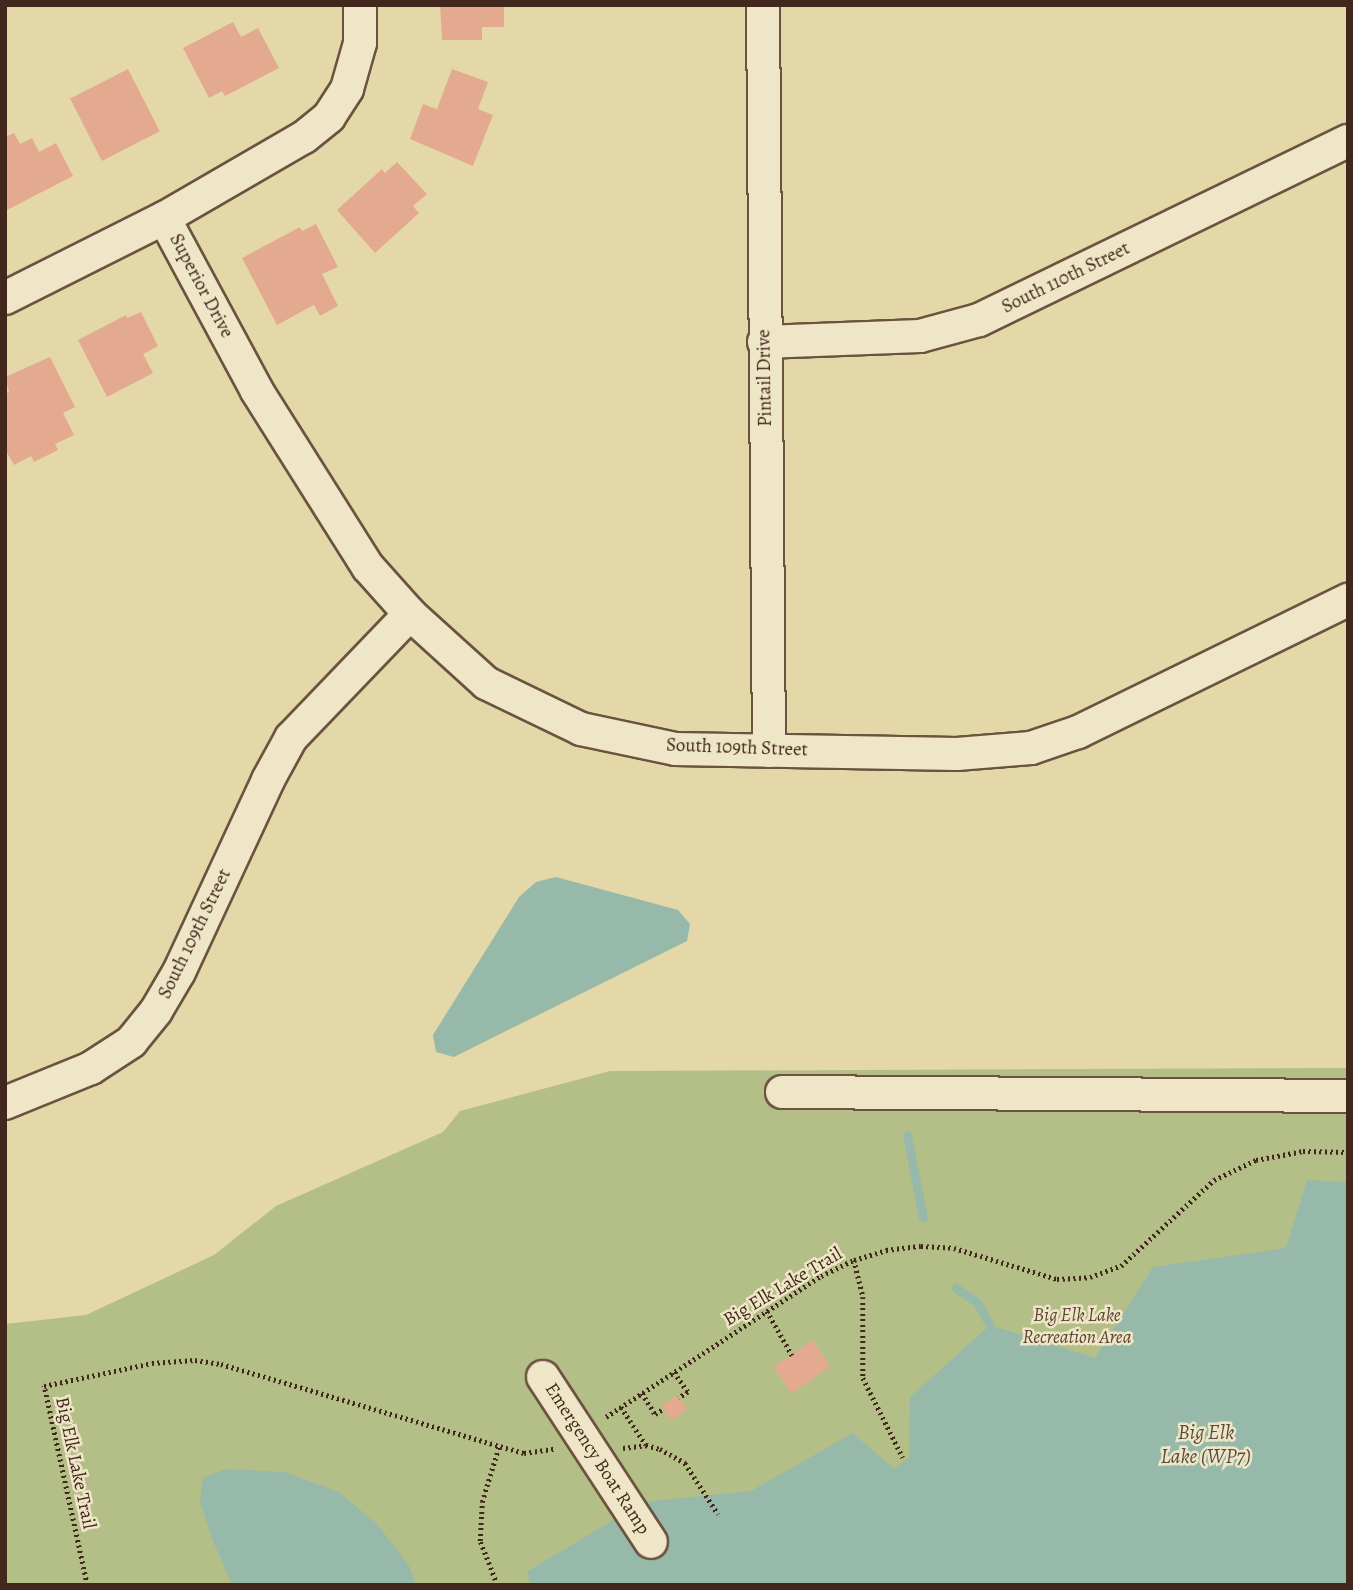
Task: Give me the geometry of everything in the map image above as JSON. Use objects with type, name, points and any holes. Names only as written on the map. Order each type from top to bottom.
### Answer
[{"type":"street","name":"Superior Drive","points":[[360,5],[360,43],[347,89],[329,117],[304,137],[164,218],[257,391],[368,567],[410,614]]},
{"type":"street","name":"Pintail Drive","points":[[762,5],[769,751]]},
{"type":"street","name":"South 110th Street","points":[[764,342],[920,336],[979,320],[1348,141]]},
{"type":"street","points":[[5,298],[164,218]]},
{"type":"street","name":"South 109th Street","points":[[5,1103],[91,1068],[131,1042],[148,1022],[179,972],[268,780],[291,738],[410,614],[486,684],[581,729],[676,749],[957,754],[1031,748],[1078,732],[1348,600]]},
{"type":"street","points":[[782,1092],[1348,1096]]},
{"type":"street","name":"Emergency Boat Ramp","points":[[543,1377],[651,1542]]},
{"type":"path","name":"Big Elk Lake Trail","points":[[600,1421],[821,1276],[854,1260],[886,1250],[921,1246],[954,1248],[1057,1279],[1090,1277],[1121,1266],[1214,1180],[1256,1160],[1303,1151],[1348,1152]]},
{"type":"path","points":[[854,1260],[863,1297],[863,1378],[903,1458]]},
{"type":"path","points":[[767,1311],[792,1355]]},
{"type":"path","name":"Big Elk Lake Trail","points":[[87,1585],[44,1386],[152,1363],[195,1360],[222,1364],[499,1446],[537,1454],[560,1446]]},
{"type":"path","points":[[674,1372],[688,1392],[680,1398]]},
{"type":"path","points":[[642,1393],[655,1414],[663,1409]]},
{"type":"path","points":[[621,1407],[646,1445],[673,1455],[694,1474],[718,1514]]},
{"type":"path","points":[[497,1585],[480,1541],[482,1502],[499,1446]]},
{"type":"green space","name":"Big Elk Lake Recreation Area","points":[[1348,1068],[1348,1585],[5,1585],[5,1324],[86,1315],[214,1255],[276,1206],[443,1132],[460,1111],[610,1071]]},
{"type":"water","points":[[556,877],[678,910],[690,924],[687,941],[454,1057],[436,1052],[433,1035],[519,897],[536,882]]},
{"type":"water","name":"Big Elk Lake (WP7)","points":[[1307,1180],[1348,1182],[1348,1585],[529,1585],[528,1571],[643,1502],[751,1491],[853,1433],[894,1469],[909,1457],[910,1397],[990,1325],[1095,1358],[1153,1267],[1286,1248]]},
{"type":"water","points":[[225,1469],[285,1472],[339,1492],[377,1524],[409,1566],[416,1585],[232,1585],[210,1534],[200,1501],[203,1478]]},
{"type":"building","points":[[440,5],[504,5],[504,27],[482,27],[482,40],[442,40]]},
{"type":"building","points":[[233,22],[241,37],[258,28],[279,68],[225,96],[222,91],[209,98],[183,48]]},
{"type":"building","points":[[128,69],[160,131],[102,161],[70,99]]},
{"type":"building","points":[[452,69],[488,82],[478,109],[493,115],[473,166],[410,139],[423,104],[437,109]]},
{"type":"building","points":[[14,133],[20,144],[32,138],[39,152],[56,143],[73,176],[5,211],[5,137]]},
{"type":"building","points":[[397,162],[427,194],[413,206],[419,213],[375,253],[337,210],[382,169],[385,173]]},
{"type":"building","points":[[316,224],[338,267],[322,274],[338,306],[320,316],[314,305],[277,325],[242,258],[300,227],[302,231]]},
{"type":"building","points":[[141,312],[158,346],[143,354],[153,373],[107,397],[78,340],[126,315],[127,318]]},
{"type":"building","points":[[50,357],[75,407],[63,413],[74,435],[55,444],[58,450],[34,462],[31,456],[14,465],[5,449],[5,394],[9,392],[5,377]]},
{"type":"building","points":[[812,1340],[830,1366],[792,1393],[773,1367]]},
{"type":"building","points":[[677,1395],[687,1409],[672,1420],[662,1406]]},
{"type":"waterway","points":[[907,1135],[923,1217]]},
{"type":"waterway","points":[[956,1288],[977,1302],[990,1325]]}]
